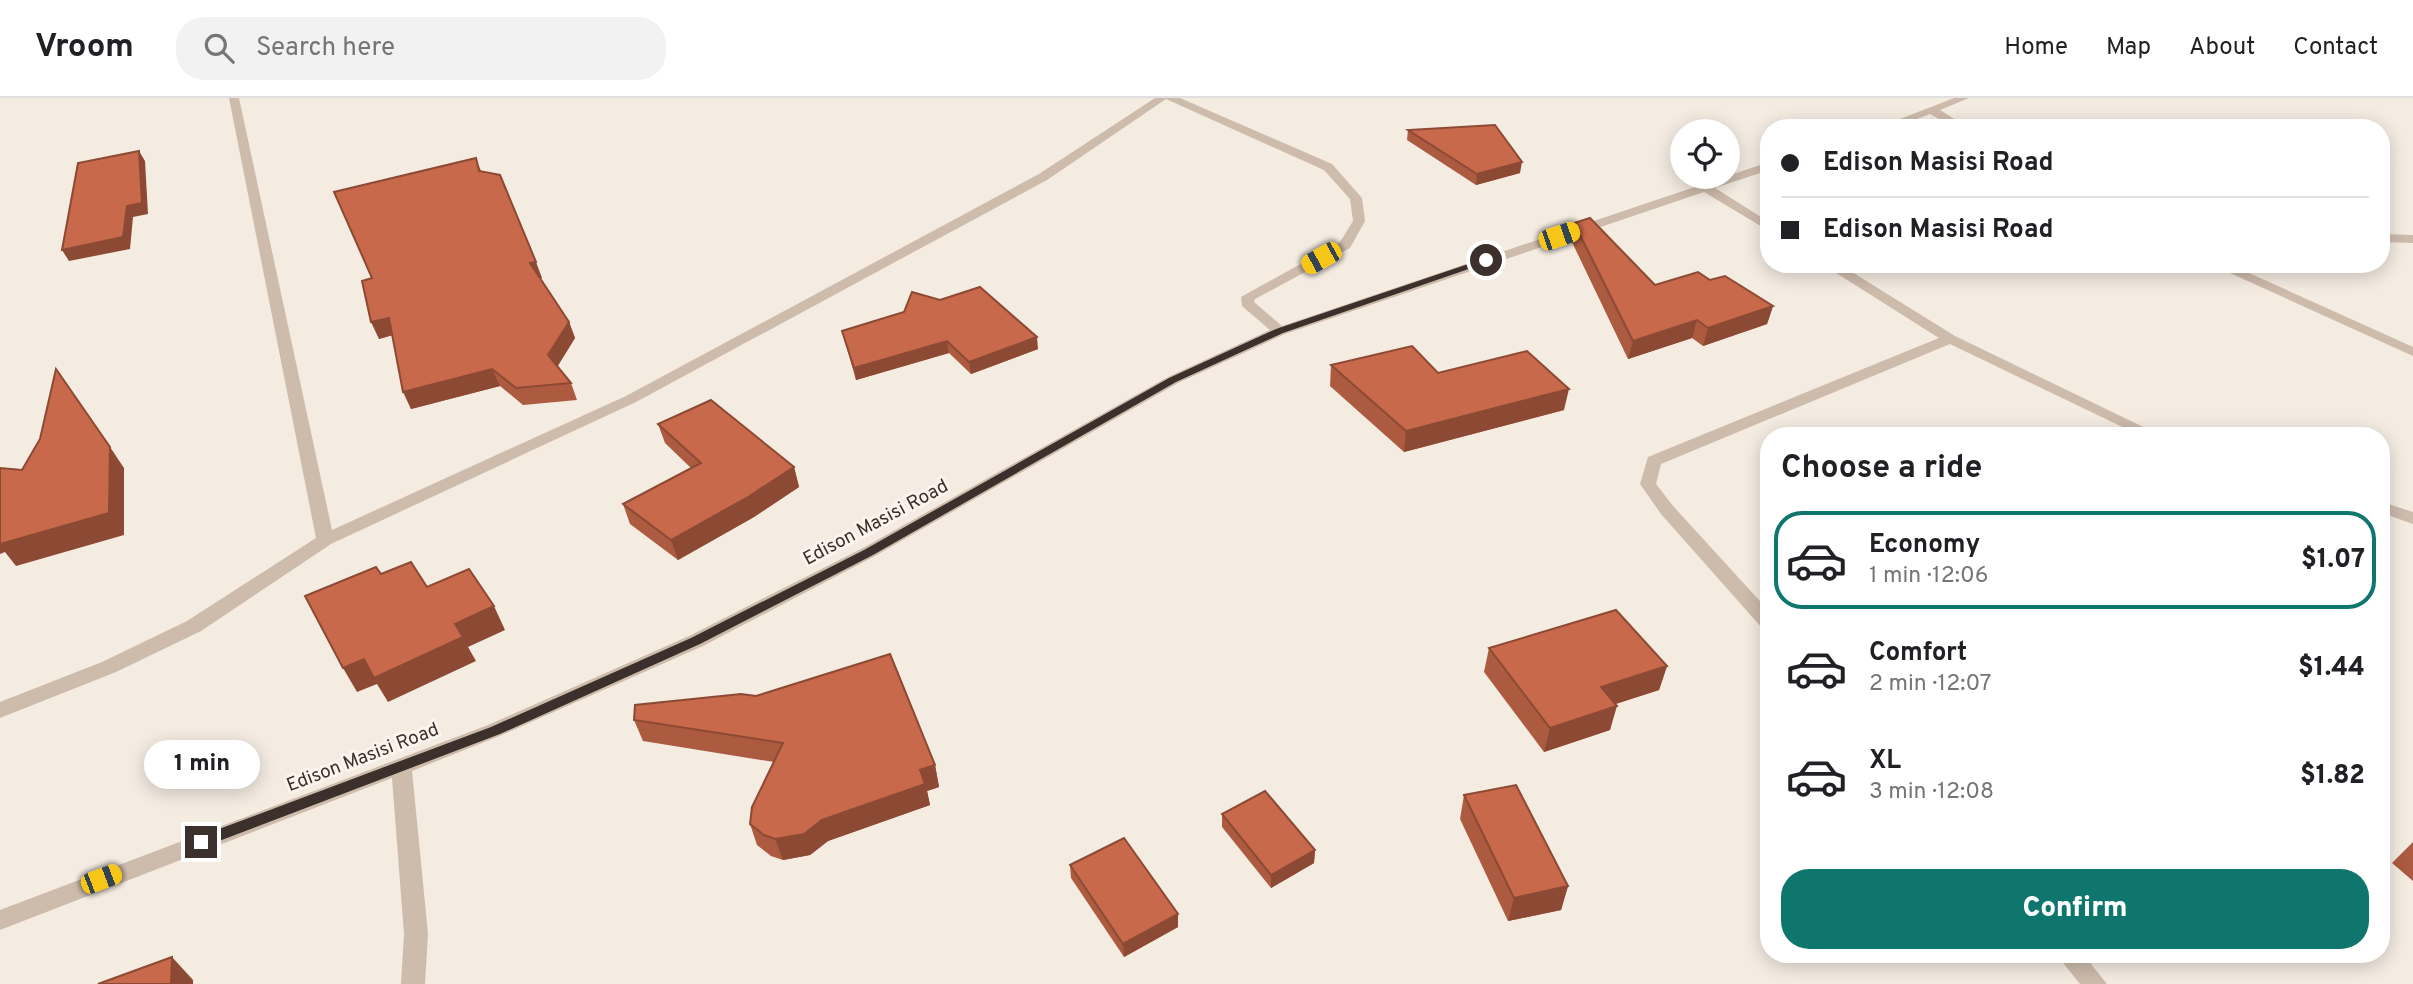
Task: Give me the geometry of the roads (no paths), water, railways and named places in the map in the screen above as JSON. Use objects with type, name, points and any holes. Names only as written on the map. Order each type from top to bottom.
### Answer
[{"type":"street","points":[[234,98],[325,540]]},
{"type":"street","points":[[0,710],[109,667],[194,626],[325,540],[631,399],[1043,177],[1162,98]]},
{"type":"street","points":[[1171,98],[1328,167],[1356,198],[1359,221],[1345,245],[1248,298],[1247,303],[1251,309],[1280,331]]},
{"type":"street","points":[[1909,119],[1964,98]]},
{"type":"street","points":[[1933,111],[1948,119]]},
{"type":"street","name":"Edison Masisi Road","points":[[1740,176],[1760,169]]},
{"type":"street","name":"Edison Masisi Road","points":[[0,920],[495,730],[696,641],[869,552],[1172,380],[1280,331],[1699,189]]},
{"type":"street","points":[[1708,189],[1760,221]]},
{"type":"street","points":[[2390,238],[2413,239]]},
{"type":"street","points":[[1844,273],[1950,339],[2130,427]]},
{"type":"street","points":[[2237,273],[2413,352]]},
{"type":"street","points":[[1760,613],[1667,510],[1648,484],[1654,461],[1950,339]]},
{"type":"street","points":[[2390,511],[2413,518]]},
{"type":"street","points":[[401,766],[416,934],[413,984]]},
{"type":"street","points":[[2076,963],[2095,984]]}]
